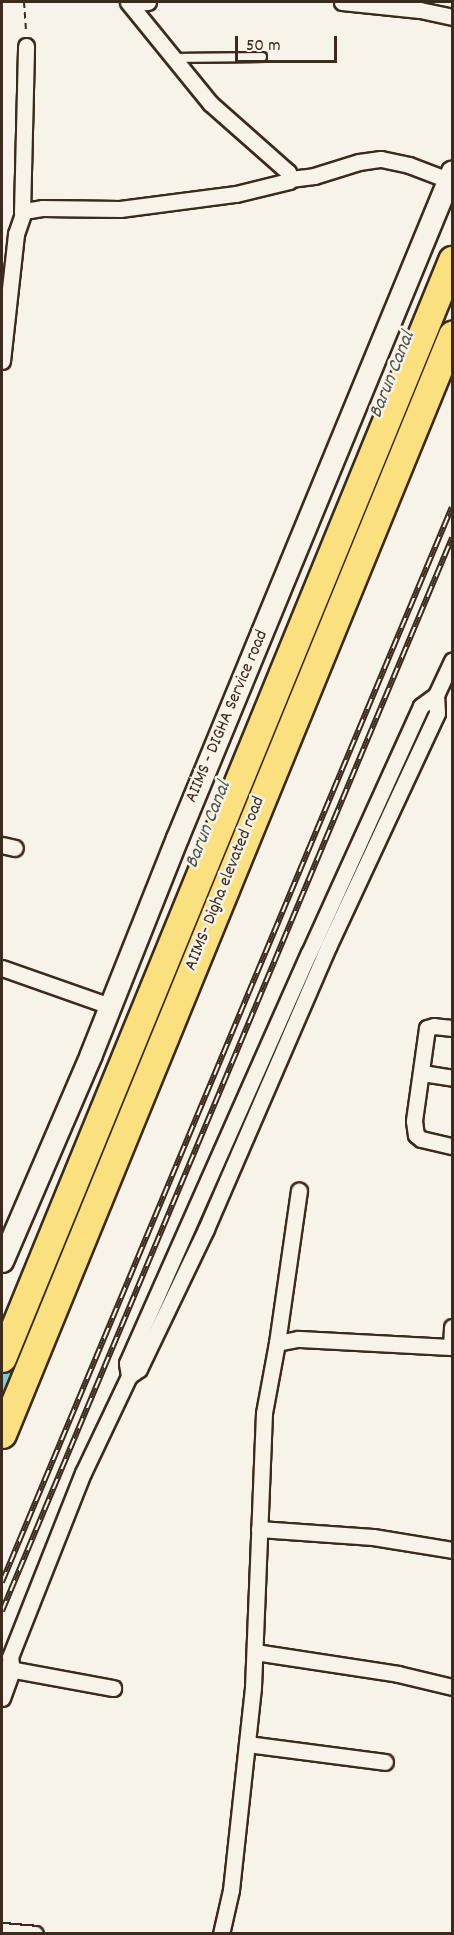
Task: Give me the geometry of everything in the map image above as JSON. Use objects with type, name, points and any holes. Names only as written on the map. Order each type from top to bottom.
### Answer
[{"type":"highway","name":"AIIMS- Digha elevated road","points":[[2,1358],[453,260]]},
{"type":"highway","name":"AIIMS- Digha elevated road","points":[[2,1434],[453,334]]},
{"type":"main road","name":"AIIMS - DIGHA Service road","points":[[2,1262],[451,176]]},
{"type":"street","points":[[129,2],[148,2]]},
{"type":"street","points":[[129,2],[210,103],[288,172],[290,179]]},
{"type":"street","points":[[342,2],[372,3],[453,17]]},
{"type":"street","points":[[2,361],[16,234],[22,213],[26,46]]},
{"type":"street","points":[[22,213],[31,208],[132,208],[236,194],[285,183],[290,179],[314,176],[359,162],[381,159],[451,176]]},
{"type":"street","points":[[2,227],[16,234]]},
{"type":"street","points":[[2,1698],[6,1664],[83,1473],[129,1376],[128,1363],[300,972],[421,706],[436,695],[453,660]]},
{"type":"street","points":[[2,968],[110,1005]]},
{"type":"street","points":[[453,1028],[434,1026],[427,1028],[414,1121],[416,1135],[427,1141],[453,1146]]},
{"type":"street","points":[[422,1073],[453,1078]]},
{"type":"street","points":[[221,1934],[231,1890],[255,1652],[264,1413],[277,1343],[299,1191]]},
{"type":"street","points":[[277,1343],[298,1339],[452,1347],[453,1327]]},
{"type":"street","points":[[259,1529],[373,1537],[453,1550]]},
{"type":"street","points":[[255,1652],[398,1674],[453,1687]]},
{"type":"street","points":[[6,1664],[113,1688]]},
{"type":"street","points":[[247,1744],[385,1762]]},
{"type":"street","points":[[2,1931],[35,1934]]},
{"type":"lane","points":[[174,58],[262,57]]},
{"type":"path","points":[[24,2],[26,46]]},
{"type":"waterway","name":"Barun Canal","points":[[2,1383],[13,1354]]},
{"type":"railway","points":[[2,1582],[452,507]]},
{"type":"railway","points":[[2,1611],[452,538]]}]
